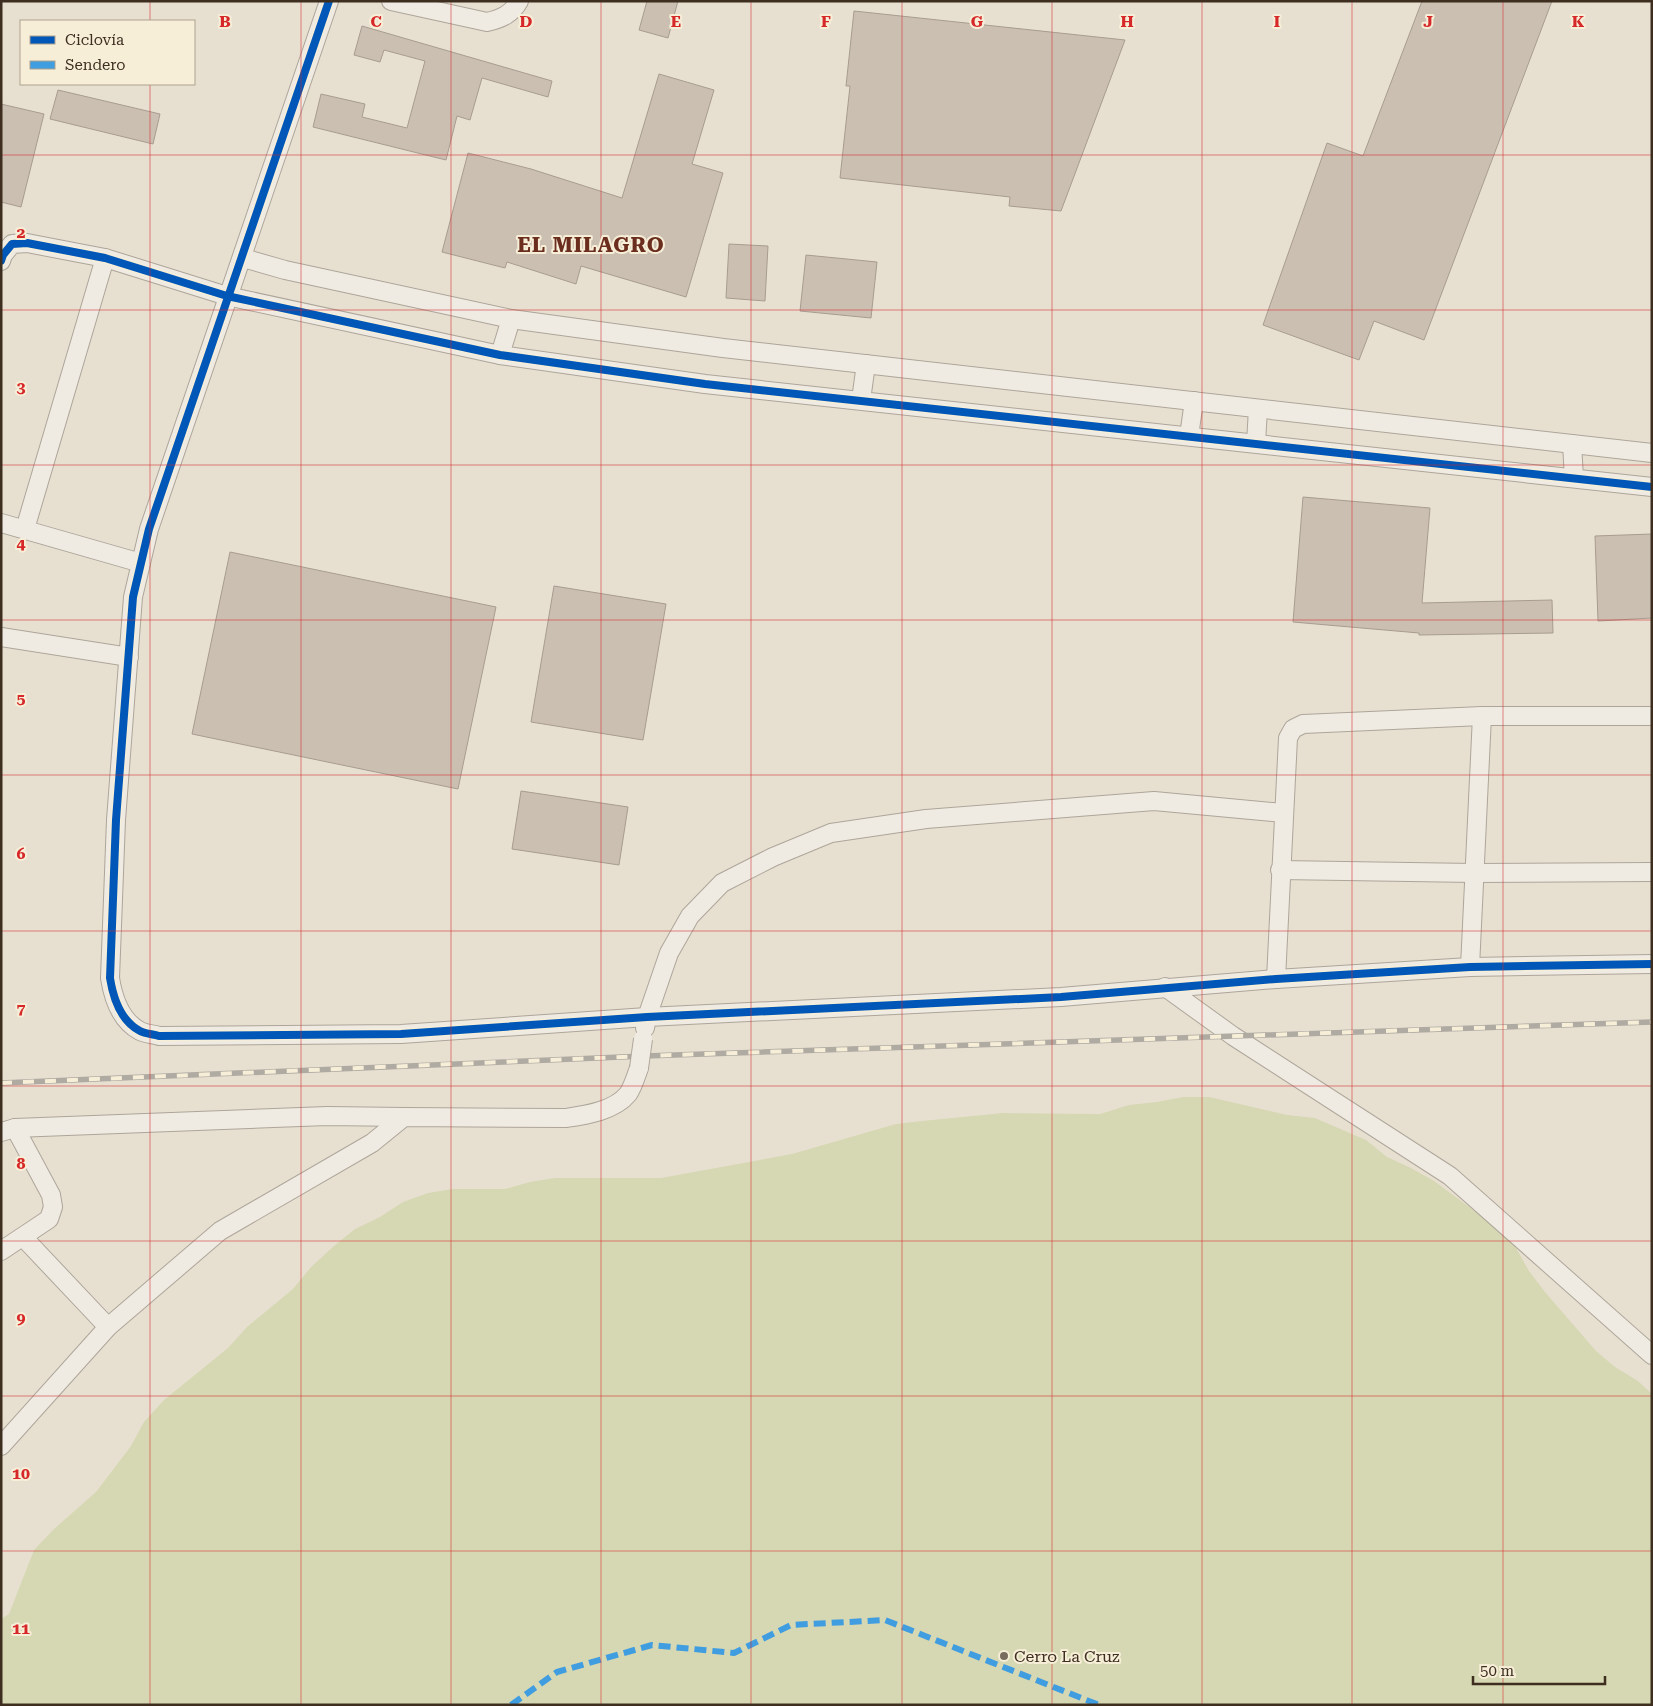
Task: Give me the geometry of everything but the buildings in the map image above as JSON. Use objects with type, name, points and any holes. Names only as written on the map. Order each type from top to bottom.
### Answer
[{"type":"street","points":[[329,1],[243,258],[227,296],[149,529],[133,597],[116,820],[110,978],[112,991],[121,1011],[127,1020],[140,1031],[159,1036],[401,1034],[647,1017],[1061,997],[1165,987],[1470,967],[1652,964]]},
{"type":"street","points":[[391,1],[487,22],[508,15],[519,1]]},
{"type":"street","points":[[1,261],[3,255],[12,244],[27,243],[105,258],[227,296],[500,354],[704,384],[1256,443],[1652,488]]},
{"type":"street","points":[[25,529],[105,258]]},
{"type":"street","points":[[243,258],[285,270],[511,319],[723,348],[1652,453]]},
{"type":"street","points":[[500,354],[511,319]]},
{"type":"street","points":[[861,400],[866,364]]},
{"type":"street","points":[[1189,436],[1194,401]]},
{"type":"street","points":[[1256,443],[1258,409]]},
{"type":"street","points":[[1572,444],[1574,478]]},
{"type":"street","points":[[1,522],[141,563]]},
{"type":"street","points":[[1,638],[129,658]]},
{"type":"street","points":[[1276,979],[1288,738],[1293,729],[1303,724],[1482,716],[1652,716]]},
{"type":"street","points":[[1470,967],[1482,716]]},
{"type":"street","points":[[8,1130],[327,1116],[566,1118],[590,1114],[610,1107],[628,1094],[639,1068],[647,1017],[669,952],[690,916],[722,883],[774,857],[831,833],[926,819],[1154,801],[1283,813]]},
{"type":"street","points":[[1280,870],[1474,873],[1652,872]]},
{"type":"street","points":[[1165,987],[1233,1036],[1450,1176],[1652,1354]]},
{"type":"street","points":[[1,1446],[108,1327],[220,1231],[372,1143],[404,1117]]},
{"type":"street","points":[[1,1251],[49,1220],[53,1207],[51,1195],[8,1130]]},
{"type":"street","points":[[22,1237],[108,1327]]},
{"type":"green space","points":[[1183,1097],[1209,1097],[1287,1115],[1315,1118],[1366,1140],[1387,1157],[1434,1181],[1499,1229],[1516,1248],[1529,1271],[1545,1292],[1596,1351],[1615,1367],[1638,1381],[1652,1394],[1652,1705],[1,1705],[1,1619],[9,1614],[34,1550],[54,1529],[96,1492],[131,1446],[144,1422],[164,1400],[228,1348],[247,1327],[293,1289],[311,1267],[334,1246],[355,1229],[380,1217],[403,1202],[428,1193],[453,1189],[505,1189],[555,1178],[661,1178],[792,1154],[896,1124],[1003,1113],[1100,1114],[1129,1105]]},
{"type":"railway","points":[[1,1083],[645,1056],[1652,1022]]},
{"type":"marked path","points":[[511,1705],[557,1672],[652,1645],[734,1653],[791,1625],[885,1620],[1099,1705]]},
{"type":"cycle path","points":[[329,1],[149,529],[133,597],[116,820],[110,978],[119,1008],[133,1027],[142,1032],[159,1036],[401,1034],[647,1017],[1061,997],[1276,979],[1470,967],[1652,964]]},
{"type":"cycle path","points":[[1,261],[3,255],[12,244],[27,243],[105,258],[227,296],[500,355],[705,384],[1652,487]]},
{"type":"place","name":"Cerro La Cruz","points":[[1004,1656]]},
{"type":"district","name":"EL MILAGRO","points":[[591,245]]}]
